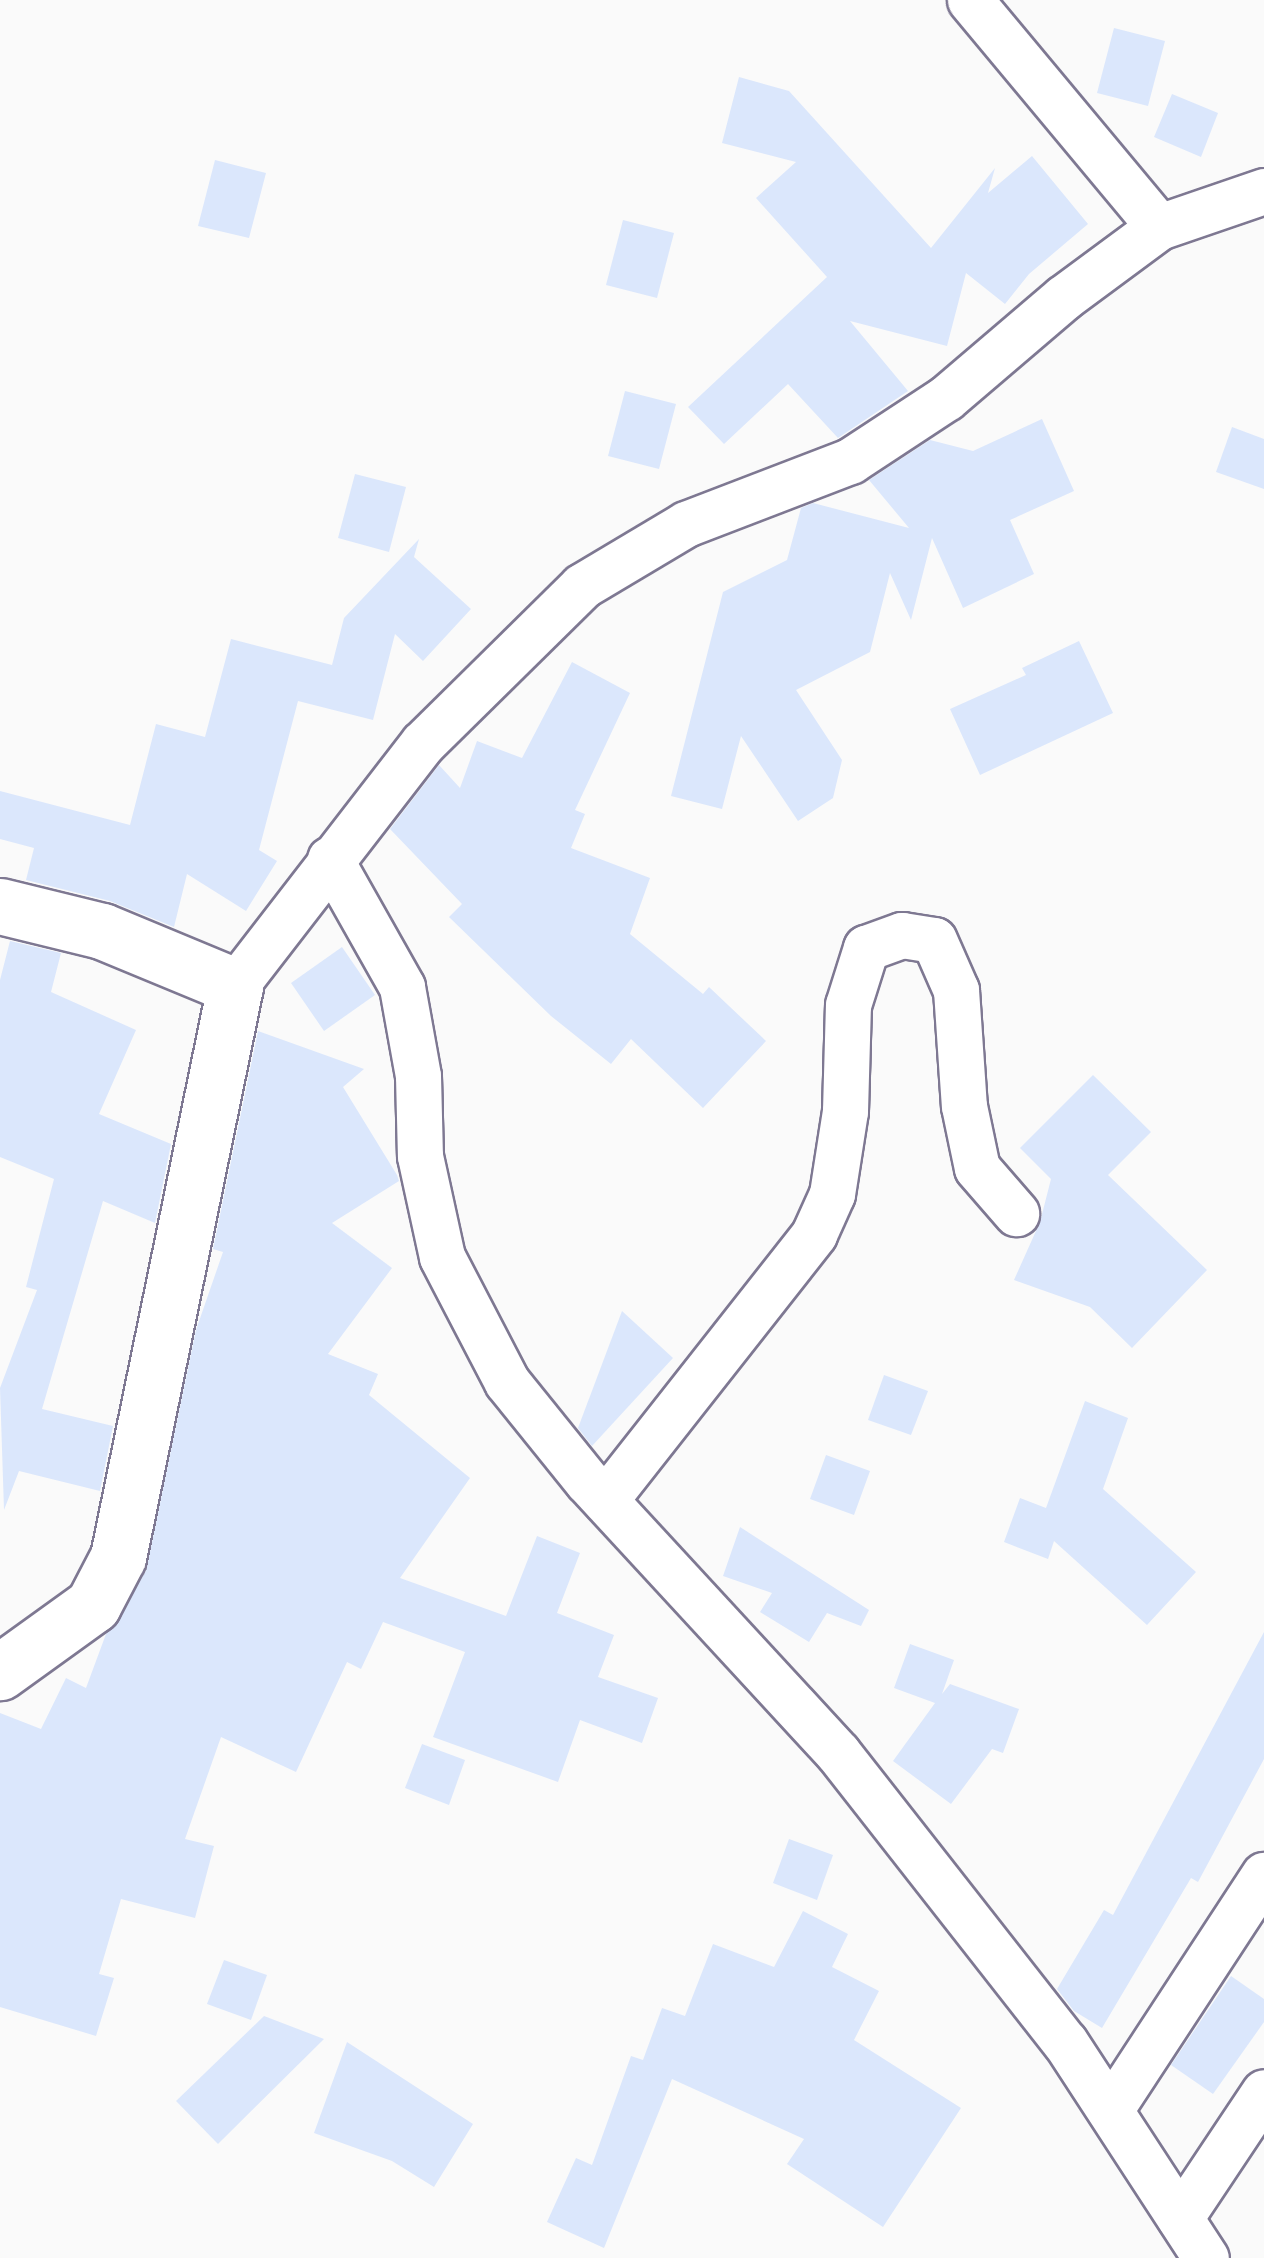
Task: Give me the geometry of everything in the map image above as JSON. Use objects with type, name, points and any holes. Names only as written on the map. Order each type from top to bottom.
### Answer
[{"type":"street","points":[[970,0],[1159,228]]},
{"type":"street","points":[[0,1672],[93,1605],[118,1557],[235,986],[422,742],[582,586],[686,524],[850,461],[946,398],[1063,298],[1159,228],[1264,191]]},
{"type":"street","points":[[330,859],[402,987],[418,1076],[420,1156],[449,1274],[508,1382],[605,1500],[838,1753],[1065,2042],[1206,2258]]},
{"type":"street","points":[[0,906],[102,931],[235,986]]},
{"type":"street","points":[[605,1500],[814,1234],[832,1194],[845,1111],[848,1006],[866,948],[902,935],[934,940],[956,990],[964,1106],[977,1168],[1016,1213]]},
{"type":"street","points":[[1110,2110],[1264,1875]]},
{"type":"street","points":[[1180,2218],[1264,2092]]},
{"type":"building","points":[[1114,28],[1165,41],[1148,106],[1097,93]]},
{"type":"building","points":[[739,77],[789,91],[931,248],[995,168],[988,193],[1032,156],[1088,224],[1029,274],[1005,304],[966,273],[947,346],[850,321],[908,391],[838,438],[788,384],[724,444],[688,407],[827,277],[756,198],[796,162],[722,143]]},
{"type":"building","points":[[1172,94],[1218,113],[1201,157],[1154,137]]},
{"type":"building","points":[[215,160],[266,173],[249,238],[198,226]]},
{"type":"building","points":[[623,220],[674,233],[657,298],[606,285]]},
{"type":"building","points":[[625,391],[676,404],[659,469],[608,456]]},
{"type":"building","points":[[1042,419],[1074,491],[1010,520],[1034,574],[963,608],[932,538],[911,620],[890,573],[870,652],[796,690],[842,760],[833,798],[798,821],[741,736],[722,809],[671,796],[723,592],[787,560],[801,508],[813,503],[909,528],[869,480],[930,440],[973,451]]},
{"type":"building","points":[[1232,427],[1264,439],[1264,489],[1216,472]]},
{"type":"building","points":[[355,474],[406,487],[389,552],[338,538]]},
{"type":"building","points":[[419,539],[414,557],[471,609],[423,661],[395,634],[373,720],[298,701],[259,850],[277,861],[246,911],[187,874],[174,927],[110,901],[26,880],[34,848],[0,839],[0,791],[130,825],[156,724],[205,737],[231,639],[332,665],[344,618]]},
{"type":"building","points":[[1079,641],[1113,713],[980,775],[950,709],[1026,675],[1022,668]]},
{"type":"building","points":[[572,662],[630,693],[575,810],[585,814],[571,848],[650,878],[630,934],[703,994],[709,987],[766,1041],[703,1108],[631,1039],[611,1064],[551,1016],[449,917],[462,904],[390,829],[439,765],[460,788],[477,741],[522,758]]},
{"type":"building","points":[[10,941],[61,953],[51,992],[136,1030],[99,1114],[171,1144],[155,1223],[103,1201],[42,1409],[113,1426],[100,1491],[19,1471],[4,1510],[0,1388],[37,1290],[26,1287],[54,1179],[0,1157],[0,980]]},
{"type":"building","points":[[342,947],[375,995],[324,1031],[291,983]]},
{"type":"building","points":[[258,1031],[364,1069],[343,1087],[399,1181],[332,1223],[392,1268],[328,1354],[378,1374],[369,1395],[470,1478],[400,1578],[506,1616],[537,1536],[580,1553],[557,1613],[614,1635],[598,1677],[658,1698],[642,1743],[580,1720],[558,1782],[433,1737],[465,1652],[383,1622],[361,1669],[347,1662],[296,1772],[221,1737],[185,1839],[214,1846],[195,1918],[121,1899],[99,1974],[114,1978],[96,2036],[0,2007],[0,1713],[41,1729],[66,1678],[86,1688],[106,1634],[146,1571],[196,1330],[223,1252],[213,1249]]},
{"type":"building","points":[[1093,1075],[1151,1132],[1108,1175],[1207,1270],[1132,1348],[1090,1307],[1014,1280],[1040,1222],[1051,1179],[1020,1148]]},
{"type":"building","points":[[622,1311],[673,1358],[592,1446],[578,1428]]},
{"type":"building","points":[[884,1375],[928,1391],[911,1435],[868,1420]]},
{"type":"building","points":[[1085,1401],[1128,1418],[1103,1489],[1196,1572],[1147,1625],[1054,1541],[1048,1559],[1004,1542],[1020,1498],[1046,1508]]},
{"type":"building","points":[[826,1455],[870,1471],[854,1515],[810,1499]]},
{"type":"building","points":[[740,1527],[869,1610],[861,1626],[827,1613],[809,1642],[760,1612],[772,1593],[723,1576]]},
{"type":"building","points":[[1264,1632],[1264,1759],[1198,1882],[1191,1878],[1102,2028],[1074,2011],[1057,1989],[1104,1910],[1113,1915]]},
{"type":"building","points":[[910,1644],[954,1660],[942,1694],[950,1684],[1019,1709],[1003,1753],[992,1749],[951,1804],[893,1761],[935,1703],[894,1688]]},
{"type":"building","points":[[422,1744],[465,1760],[449,1805],[405,1788]]},
{"type":"building","points":[[789,1839],[833,1855],[817,1900],[773,1883]]},
{"type":"building","points":[[803,1911],[848,1934],[832,1967],[879,1991],[854,2040],[961,2108],[883,2227],[787,2164],[804,2139],[672,2079],[604,2248],[547,2222],[576,2158],[592,2165],[631,2056],[643,2060],[662,2008],[685,2016],[713,1944],[774,1967]]},
{"type":"building","points":[[224,1960],[267,1975],[251,2020],[207,2004]]},
{"type":"building","points":[[1231,1976],[1264,1999],[1264,2022],[1213,2094],[1171,2065]]},
{"type":"building","points":[[264,2016],[324,2039],[218,2144],[176,2101]]},
{"type":"building","points":[[347,2042],[473,2124],[434,2187],[392,2161],[314,2133]]}]
